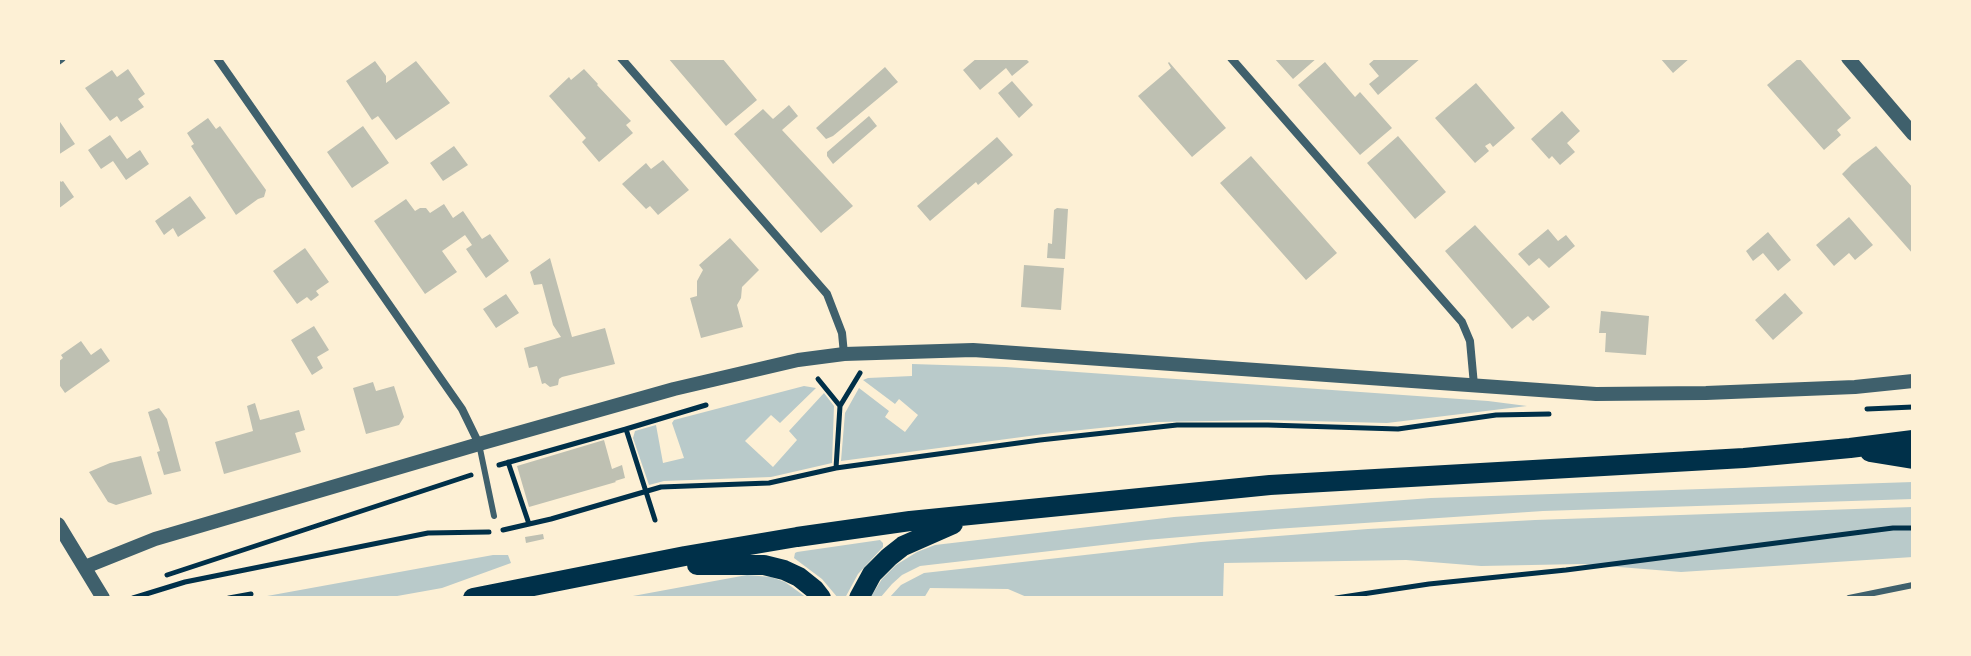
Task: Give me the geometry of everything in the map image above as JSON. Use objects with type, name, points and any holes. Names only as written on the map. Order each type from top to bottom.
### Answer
[{"type":"main road","points":[[473,598],[797,537],[910,521],[1270,485],[1744,458],[1913,440]]},
{"type":"main road","points":[[1850,448],[1913,459]]},
{"type":"main road","points":[[859,598],[879,566],[903,546],[950,524],[989,513]]},
{"type":"main road","points":[[633,567],[764,565],[799,577],[821,598]]},
{"type":"street","points":[[217,58],[462,409],[479,444]]},
{"type":"street","points":[[621,58],[827,294],[842,333],[844,354]]},
{"type":"street","points":[[1231,58],[1462,322],[1470,341],[1474,385]]},
{"type":"street","points":[[1848,58],[1913,134]]},
{"type":"street","points":[[85,567],[155,539],[689,385],[786,362],[844,354],[973,350],[1596,394],[1690,394],[1855,387],[1913,381]]},
{"type":"street","points":[[58,524],[103,598]]},
{"type":"lane","points":[[479,444],[494,516]]},
{"type":"lane","points":[[1849,598],[1913,585]]},
{"type":"path","points":[[836,468],[840,406],[860,373]]},
{"type":"path","points":[[818,379],[840,406]]},
{"type":"path","points":[[167,575],[508,462],[706,405]]},
{"type":"path","points":[[1856,409],[1913,407]]},
{"type":"path","points":[[133,598],[150,596],[185,582],[428,533],[482,533],[529,524],[670,486],[769,483],[836,468],[1177,425],[1398,429],[1506,414],[1553,414]]},
{"type":"path","points":[[626,429],[655,520]]},
{"type":"path","points":[[508,462],[529,524]]},
{"type":"path","points":[[1336,598],[1429,584],[1913,528]]},
{"type":"path","points":[[229,598],[251,594]]},
{"type":"shaded area","points":[[912,364],[1006,367],[1527,406],[1387,423],[1267,420],[1158,422],[841,461],[845,413],[859,388],[889,411],[885,417],[905,432],[918,415],[899,399],[895,404],[863,380],[912,376]]},
{"type":"shaded area","points":[[804,386],[816,388],[780,423],[771,415],[745,441],[773,467],[797,440],[789,431],[824,393],[834,406],[832,463],[771,477],[664,481],[649,485],[633,438],[635,431],[656,425],[663,463],[684,458],[672,423],[674,420]]},
{"type":"shaded area","points":[[1913,482],[1913,499],[1543,511],[1146,540],[920,566],[902,575],[880,598],[870,598],[896,565],[935,545],[1174,517],[1431,498]]},
{"type":"shaded area","points":[[1913,507],[1913,557],[1681,572],[1582,564],[1481,566],[1406,560],[1224,563],[1223,598],[1029,598],[1008,589],[930,588],[924,598],[889,598],[901,585],[924,573],[1201,542],[1535,520]]},
{"type":"shaded area","points":[[880,540],[883,547],[858,574],[845,598],[838,598],[822,579],[794,558],[797,552]]},
{"type":"shaded area","points":[[493,555],[508,555],[511,563],[442,588],[386,598],[256,598]]},
{"type":"shaded area","points":[[747,575],[785,582],[807,598],[622,598]]},
{"type":"building","points":[[668,58],[722,58],[757,100],[726,126]]},
{"type":"building","points":[[977,58],[1025,58],[1029,62],[1012,76],[1006,68],[980,90],[963,70]]},
{"type":"building","points":[[1274,58],[1317,58],[1293,79]]},
{"type":"building","points":[[1376,58],[1421,58],[1378,95],[1369,84],[1379,76],[1369,64]]},
{"type":"building","points":[[1660,58],[1690,58],[1673,73]]},
{"type":"building","points":[[1799,58],[1851,118],[1837,130],[1841,135],[1824,150],[1767,85]]},
{"type":"building","points":[[375,61],[386,76],[386,83],[416,61],[450,103],[396,140],[378,116],[372,120],[346,81]]},
{"type":"building","points":[[1169,62],[1226,128],[1192,157],[1138,96],[1171,68]]},
{"type":"building","points":[[1325,62],[1355,97],[1360,92],[1392,128],[1360,155],[1298,85]]},
{"type":"building","points":[[885,67],[898,82],[826,139],[816,128]]},
{"type":"building","points":[[128,69],[145,94],[138,99],[144,107],[121,122],[117,116],[110,121],[85,88],[112,70],[117,77]]},
{"type":"building","points":[[584,69],[631,121],[626,125],[633,133],[599,162],[582,142],[586,138],[549,96],[569,77],[571,80]]},
{"type":"building","points":[[1012,81],[1033,105],[1019,118],[998,93]]},
{"type":"building","points":[[1476,83],[1515,128],[1493,147],[1490,143],[1485,146],[1489,151],[1475,163],[1435,118]]},
{"type":"building","points":[[789,105],[798,116],[782,130],[853,206],[821,233],[734,134],[763,109],[773,119]]},
{"type":"building","points":[[1562,111],[1580,131],[1567,143],[1575,152],[1560,165],[1552,156],[1549,159],[1531,139]]},
{"type":"building","points":[[869,116],[877,126],[833,164],[827,152]]},
{"type":"building","points":[[208,118],[216,129],[220,126],[266,190],[264,197],[236,215],[191,146],[194,144],[187,133]]},
{"type":"building","points":[[58,119],[75,144],[58,155]]},
{"type":"building","points":[[363,126],[389,163],[352,188],[327,152]]},
{"type":"building","points":[[110,135],[127,159],[140,150],[149,164],[126,180],[113,161],[101,169],[88,150]]},
{"type":"building","points":[[1398,136],[1446,192],[1415,219],[1367,163]]},
{"type":"building","points":[[997,137],[1013,155],[930,221],[917,206]]},
{"type":"building","points":[[454,146],[468,165],[443,181],[430,163]]},
{"type":"building","points":[[1876,146],[1913,188],[1913,254],[1842,174]]},
{"type":"building","points":[[1251,156],[1337,253],[1306,280],[1220,183]]},
{"type":"building","points":[[663,160],[689,190],[658,215],[650,206],[646,209],[622,184],[646,163],[651,169]]},
{"type":"building","points":[[58,178],[74,197],[58,209]]},
{"type":"building","points":[[190,196],[206,218],[178,237],[173,228],[164,235],[155,221]]},
{"type":"building","points":[[406,199],[415,211],[426,208],[430,213],[444,204],[453,218],[463,211],[482,239],[490,234],[509,261],[486,278],[466,249],[472,245],[465,235],[442,251],[457,272],[425,294],[374,221]]},
{"type":"building","points":[[1068,209],[1065,259],[1047,258],[1048,243],[1052,244],[1054,210]]},
{"type":"building","points":[[1849,217],[1873,245],[1855,260],[1849,253],[1834,266],[1816,245]]},
{"type":"building","points":[[1475,225],[1550,307],[1533,321],[1528,316],[1512,329],[1445,251]]},
{"type":"building","points":[[1548,229],[1558,241],[1566,235],[1575,246],[1549,268],[1539,258],[1529,266],[1518,254]]},
{"type":"building","points":[[1768,232],[1791,260],[1778,271],[1763,253],[1753,261],[1746,251]]},
{"type":"building","points":[[730,238],[759,270],[742,287],[737,305],[743,327],[701,338],[690,298],[697,296],[697,281],[703,270],[699,265]]},
{"type":"building","points":[[305,248],[329,282],[316,291],[319,295],[311,301],[307,297],[297,304],[273,271]]},
{"type":"building","points":[[550,258],[572,337],[605,328],[615,364],[562,377],[558,385],[550,387],[542,384],[537,366],[529,368],[524,348],[561,337],[553,325],[542,284],[534,285],[530,272]]},
{"type":"building","points":[[1024,265],[1064,268],[1061,310],[1021,307]]},
{"type":"building","points":[[1785,293],[1803,313],[1773,340],[1755,320]]},
{"type":"building","points":[[506,294],[519,313],[496,328],[483,309]]},
{"type":"building","points":[[1601,311],[1649,316],[1646,355],[1605,352],[1606,333],[1599,333]]},
{"type":"building","points":[[314,326],[329,350],[317,357],[323,368],[312,375],[291,340]]},
{"type":"building","points":[[81,341],[91,355],[101,348],[110,361],[65,393],[58,383],[58,362],[63,358],[61,355]]},
{"type":"building","points":[[373,382],[376,391],[394,386],[404,417],[399,425],[366,434],[353,388]]},
{"type":"building","points":[[255,403],[260,420],[299,410],[305,430],[295,433],[301,452],[224,474],[215,442],[253,431],[247,406]]},
{"type":"building","points":[[159,408],[167,419],[181,471],[164,475],[148,412]]},
{"type":"building","points":[[604,440],[612,469],[622,465],[625,478],[529,507],[517,466]]},
{"type":"building","points":[[141,456],[152,494],[116,505],[108,502],[89,472],[110,463]]},
{"type":"building","points":[[543,534],[544,539],[526,543],[525,537]]}]
